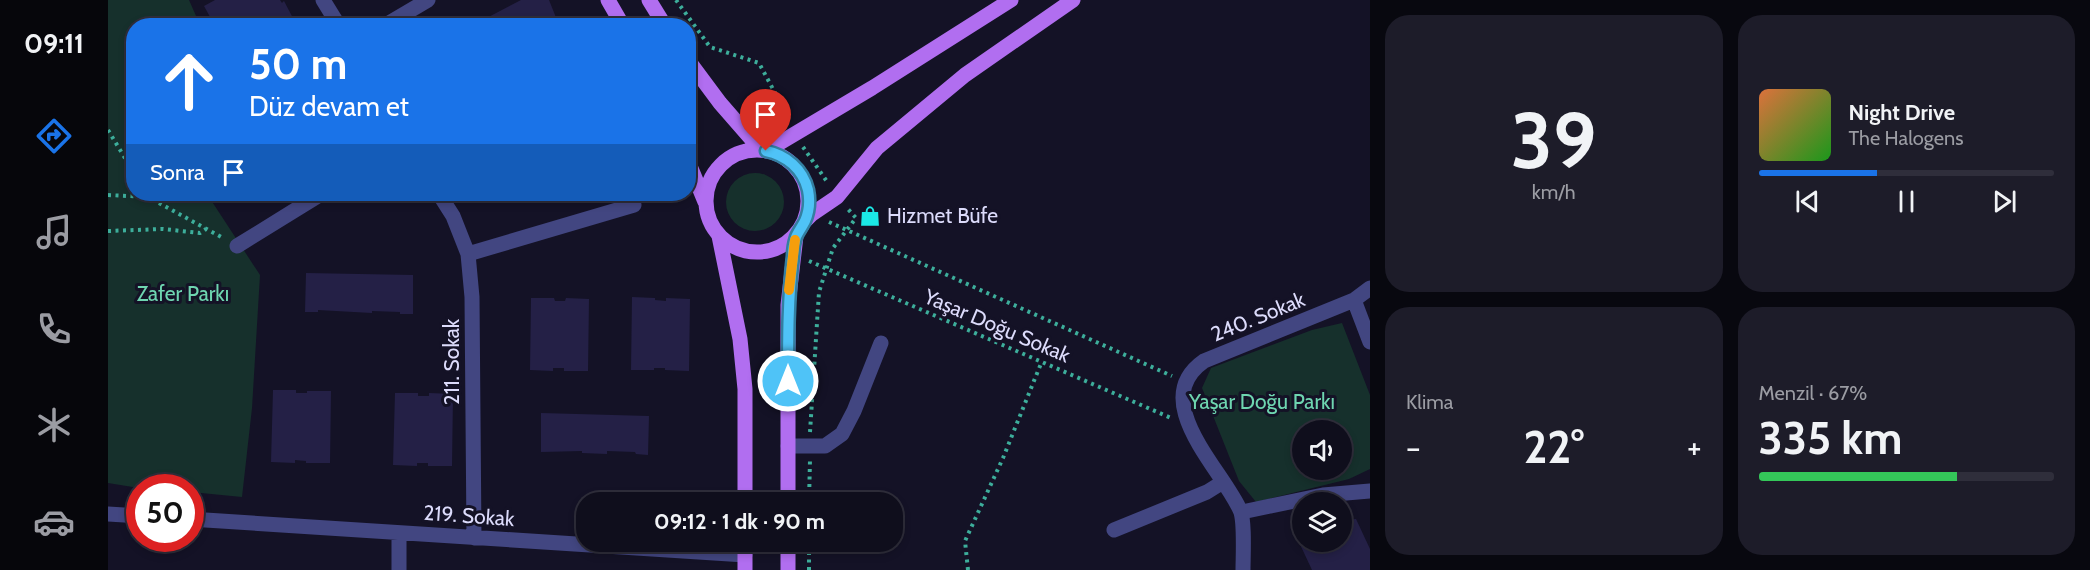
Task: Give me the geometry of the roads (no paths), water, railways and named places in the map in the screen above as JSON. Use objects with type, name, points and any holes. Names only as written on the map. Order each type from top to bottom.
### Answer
[{"type":"main road","points":[[608,0],[618,18]]},
{"type":"main road","points":[[649,0],[660,18]]},
{"type":"main road","points":[[763,150],[845,105],[1011,0]]},
{"type":"main road","points":[[696,180],[712,227],[733,247],[749,252],[767,252],[783,247],[796,236],[809,217],[837,197],[877,148],[965,75],[1073,0]]},
{"type":"main road","points":[[696,71],[720,103],[763,150]]},
{"type":"main road","points":[[706,204],[708,186],[715,171],[728,159],[743,151],[763,150],[776,153],[790,161],[801,173],[807,189],[809,217]]},
{"type":"main road","points":[[719,236],[740,339],[744,379],[745,492]]},
{"type":"main road","points":[[788,492],[788,305],[796,236]]},
{"type":"main road","points":[[788,552],[788,570]]},
{"type":"street","points":[[323,0],[334,18]]},
{"type":"street","points":[[398,18],[428,0]]},
{"type":"street","points":[[237,246],[310,201]]},
{"type":"street","name":"211. Sokak","points":[[443,201],[453,216],[468,254],[472,297],[474,538]]},
{"type":"street","points":[[468,254],[634,205]]},
{"type":"street","name":"240. Sokak","points":[[1223,482],[1188,425],[1183,403],[1185,382],[1194,369],[1204,361],[1354,300],[1370,288]]},
{"type":"street","points":[[1354,300],[1370,342]]},
{"type":"street","points":[[788,446],[825,446],[842,434],[854,411],[881,343]]},
{"type":"street","points":[[1114,530],[1207,492],[1223,482],[1242,512],[1243,570]]},
{"type":"street","points":[[1242,512],[1323,495],[1370,492]]},
{"type":"street","points":[[108,514],[126,515]]},
{"type":"street","name":"219. Sokak","points":[[204,520],[745,556]]},
{"type":"street","points":[[399,533],[399,570]]},
{"type":"place","name":"Hizmet Büfe","points":[[870,216]]},
{"type":"park label","name":"Zafer Parkı","points":[[183,294]]},
{"type":"park label","name":"Yaşar Doğu Parkı","points":[[1262,402]]}]
